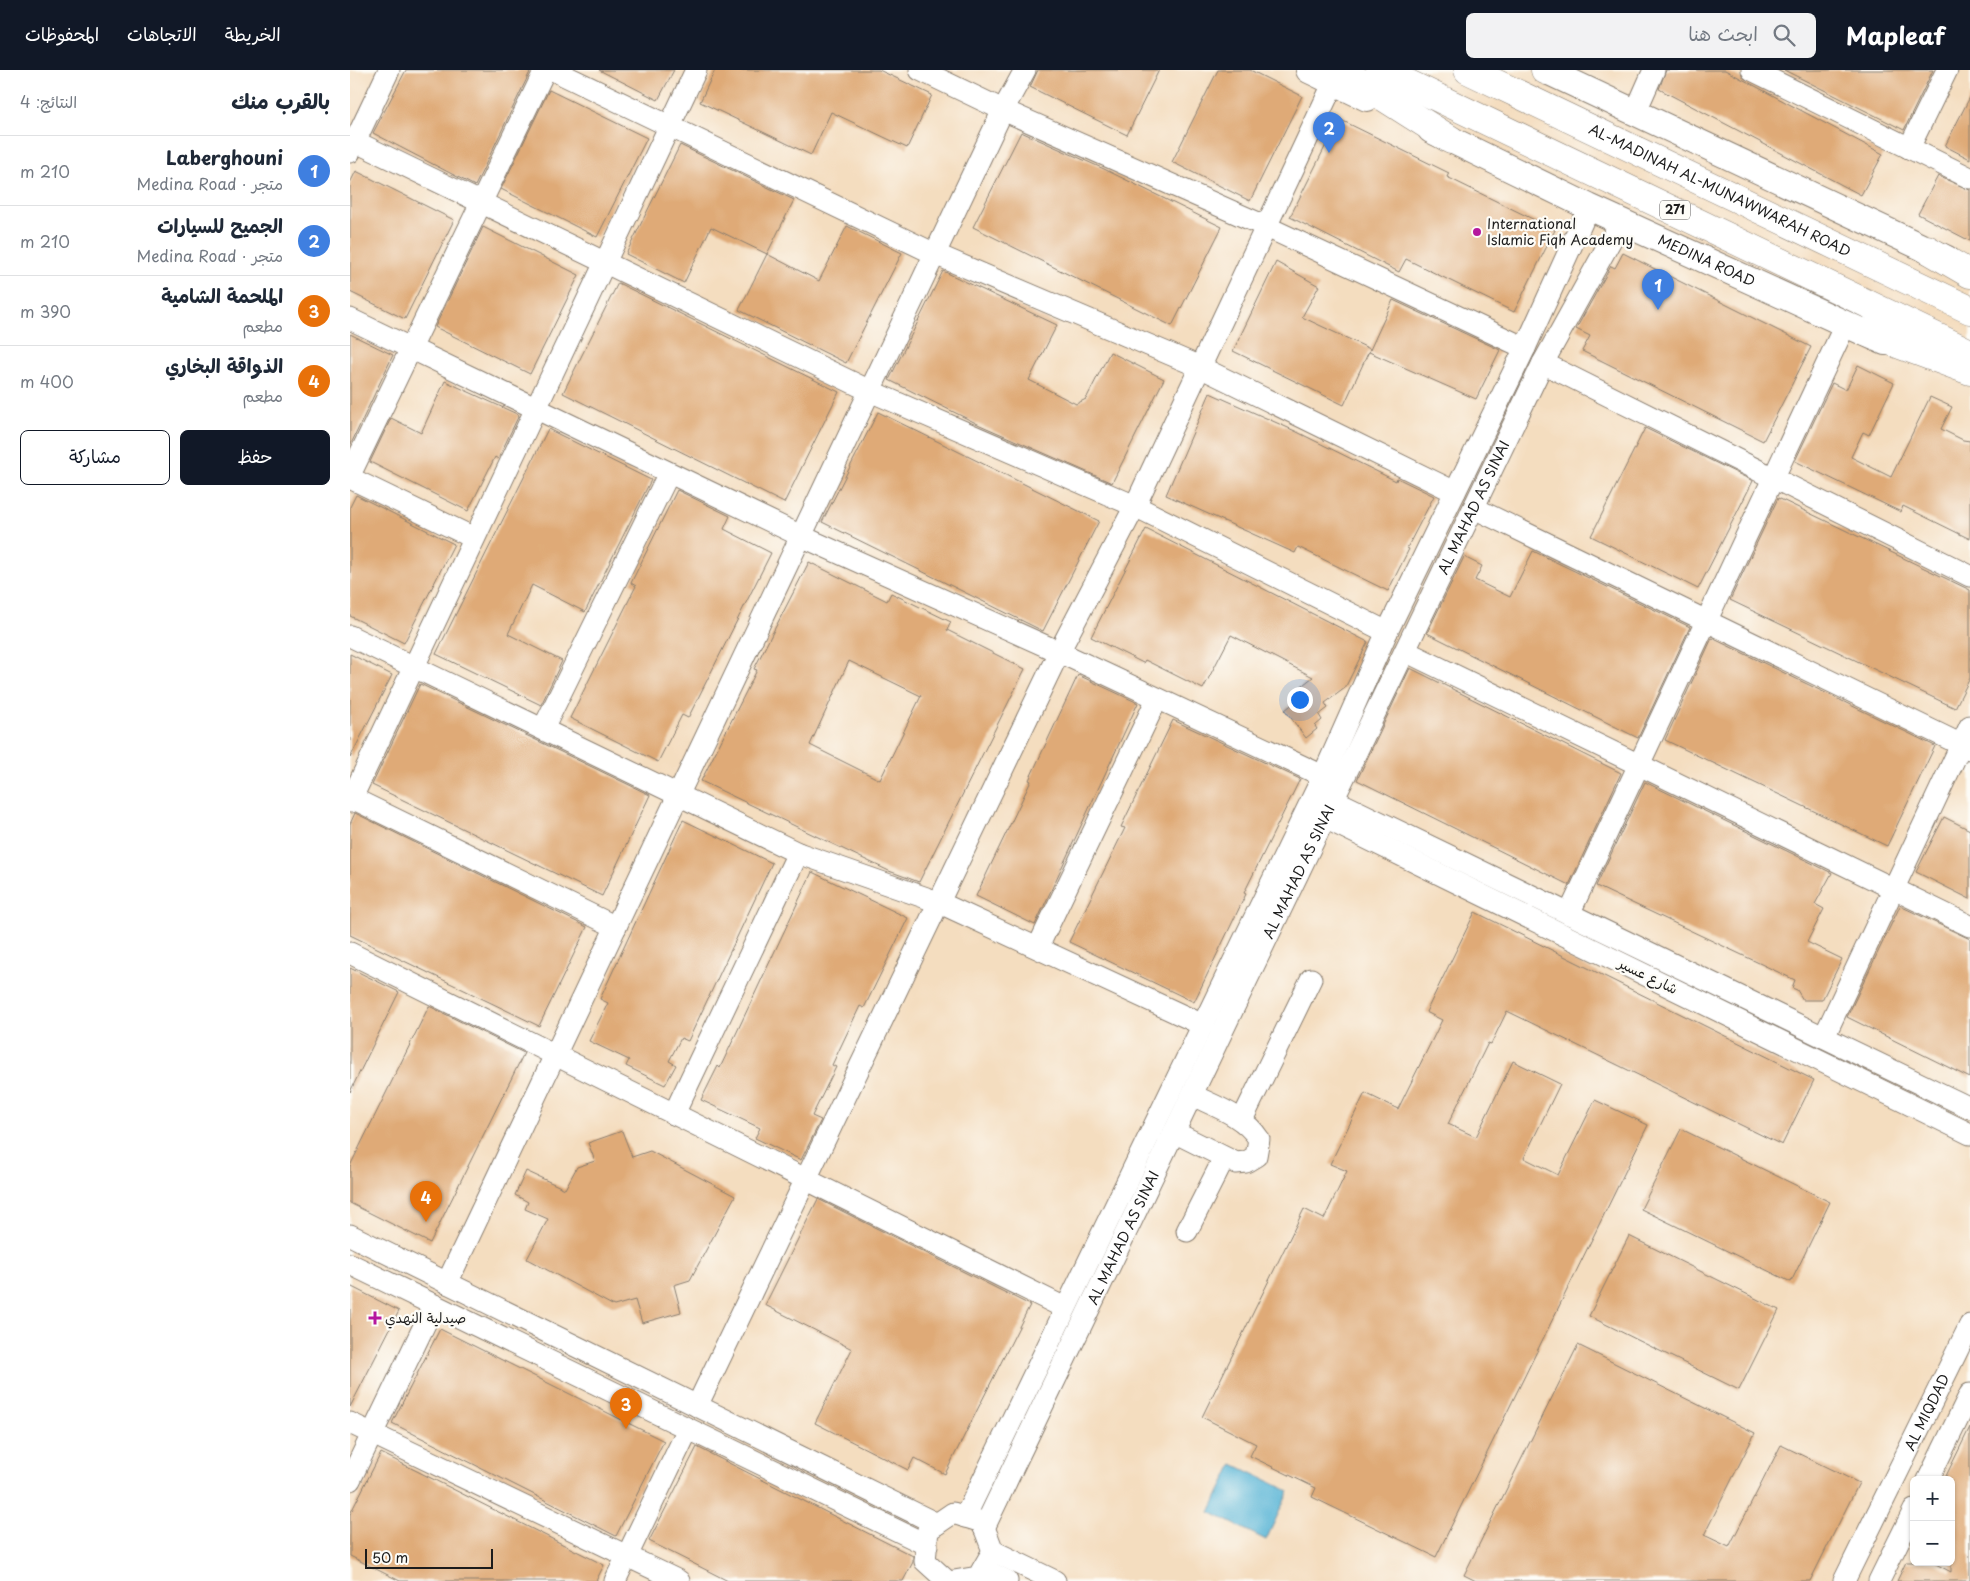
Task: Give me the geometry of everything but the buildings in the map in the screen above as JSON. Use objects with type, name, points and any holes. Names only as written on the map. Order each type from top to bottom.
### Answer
[{"type":"highway","name":"271","points":[[1380,70],[1970,352]]},
{"type":"highway","name":"AL-MADINAH AL-MUNAWWARAH ROAD","points":[[1468,70],[1970,310]]},
{"type":"highway","points":[[1338,76],[1451,140]]},
{"type":"highway","points":[[1928,249],[1970,274]]},
{"type":"highway","points":[[1855,327],[1970,371]]},
{"type":"main road","points":[[1309,70],[1338,76]]},
{"type":"main road","points":[[1546,70],[1970,270]]},
{"type":"main road","name":"MEDINA ROAD","points":[[1451,140],[1588,207],[1622,220],[1855,327],[1970,384]]},
{"type":"street","points":[[389,70],[352,144],[481,202],[870,391],[1135,506],[1387,632]]},
{"type":"street","points":[[474,538],[350,477],[545,70]]},
{"type":"street","points":[[553,70],[935,254],[1200,367],[1455,492]]},
{"type":"street","points":[[616,927],[351,799],[696,70]]},
{"type":"street","points":[[920,70],[1003,110],[1265,226],[1525,348]]},
{"type":"street","points":[[447,1283],[1003,110],[1025,70]]},
{"type":"street","points":[[1636,113],[1654,70]]},
{"type":"street","points":[[1752,70],[1970,178]]},
{"type":"street","points":[[1909,148],[1947,70]]},
{"type":"street","points":[[697,1406],[1059,652],[1135,506],[1265,226],[1338,76]]},
{"type":"street","name":"AL MAHAD AS SINAI","points":[[965,1517],[1322,776],[1387,632],[1525,348],[1588,207]]},
{"type":"street","name":"AL MAHAD AS SINAI","points":[[984,1528],[1543,362],[1622,220]]},
{"type":"street","points":[[350,319],[801,536],[1059,652],[1322,776]]},
{"type":"street","points":[[1569,914],[1774,478],[1855,327]]},
{"type":"street","points":[[1543,362],[1970,576]]},
{"type":"street","points":[[543,729],[669,473]]},
{"type":"street","points":[[1474,508],[1707,621],[1967,740],[1824,1037]]},
{"type":"street","points":[[350,636],[798,853],[938,902],[1203,1024]]},
{"type":"street","points":[[1405,651],[1970,926]]},
{"type":"street","points":[[1038,947],[1157,699]]},
{"type":"street","name":"شارع عسير","points":[[1329,809],[1569,914],[1970,1108]]},
{"type":"street","name":"شارع عسير","points":[[1329,809],[1970,1134]]},
{"type":"street","points":[[674,1114],[798,853]]},
{"type":"street","points":[[350,952],[1065,1308]]},
{"type":"street","points":[[1242,1120],[1311,979]]},
{"type":"street","points":[[1174,1132],[1236,1163],[1246,1162],[1256,1156],[1259,1140],[1242,1120],[1192,1095]]},
{"type":"street","points":[[1187,1231],[1224,1158]]},
{"type":"street","points":[[350,1235],[937,1524]]},
{"type":"street","points":[[350,1264],[927,1545]]},
{"type":"street","points":[[350,1480],[434,1305]]},
{"type":"street","name":"AL MIQDAD","points":[[1844,1581],[1970,1324]]},
{"type":"street","points":[[1930,1476],[1967,1406]]},
{"type":"street","points":[[350,1423],[679,1581]]},
{"type":"street","points":[[615,1581],[688,1429]]},
{"type":"street","points":[[988,1560],[978,1577],[948,1579],[925,1561],[928,1530],[953,1513],[982,1522],[988,1560],[1008,1581]]},
{"type":"street","points":[[1880,1581],[1910,1518]]},
{"type":"street","points":[[988,1560],[1055,1581]]},
{"type":"water","points":[[1233,1464],[1289,1491],[1266,1540],[1210,1512]]},
{"type":"place","name":"الجميح للسيارات","points":[[1329,153]]},
{"type":"place","name":"International Islamic Fiqh Academy","points":[[1477,232]]},
{"type":"place","name":"Laberghouni","points":[[1658,310]]},
{"type":"place","name":"الذواقة البخاري","points":[[426,1222]]},
{"type":"place","name":"صيدلية النهدي","points":[[375,1318]]},
{"type":"place","name":"الملحمة الشامية","points":[[626,1429]]}]
